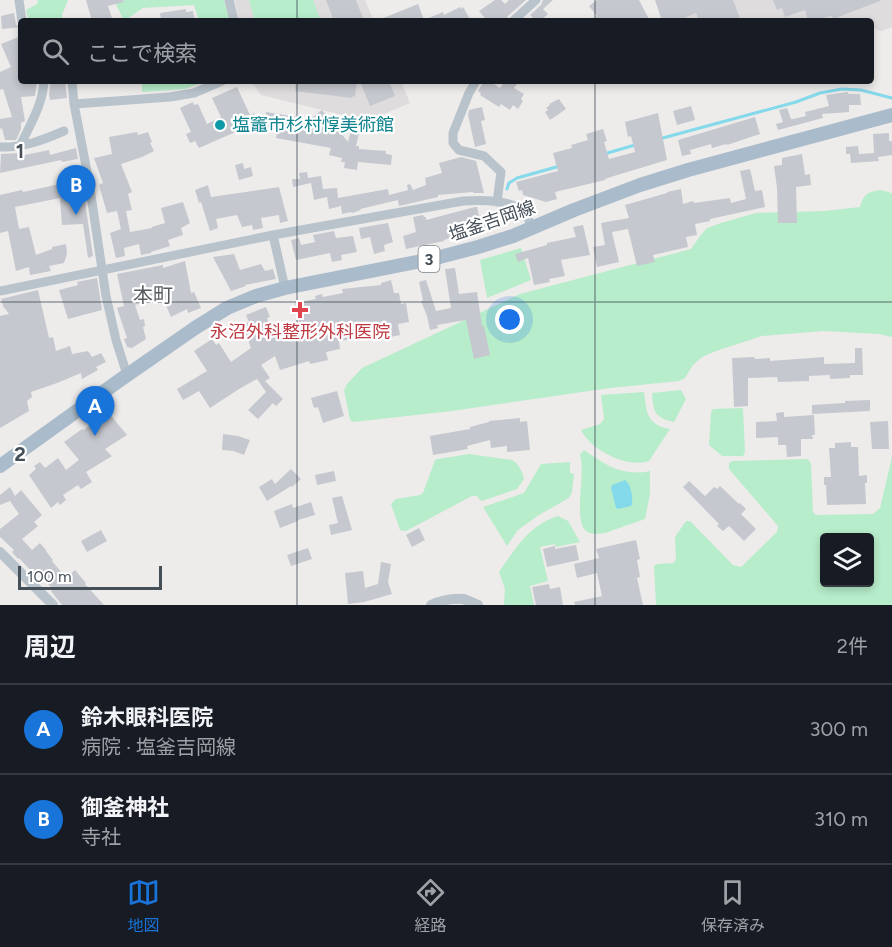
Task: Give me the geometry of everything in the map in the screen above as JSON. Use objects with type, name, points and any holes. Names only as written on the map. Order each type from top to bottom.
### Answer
[{"type":"main road","name":"塩釜吉岡線","points":[[0,466],[195,328],[227,308],[256,296],[285,288],[432,259],[478,247],[513,236],[649,182],[892,115]]},
{"type":"street","points":[[19,0],[22,18]]},
{"type":"street","points":[[229,0],[233,18]]},
{"type":"street","points":[[516,18],[536,0]]},
{"type":"street","points":[[20,146],[41,100],[44,84]]},
{"type":"street","points":[[72,84],[74,104],[90,182],[106,296],[116,340],[128,375]]},
{"type":"street","points":[[74,104],[170,97],[194,93],[215,84]]},
{"type":"street","points":[[474,84],[453,133],[453,143],[459,150],[484,156],[501,172],[497,202]]},
{"type":"street","points":[[0,147],[20,146],[42,141],[64,131]]},
{"type":"street","points":[[0,291],[273,235],[463,201],[482,200],[509,204],[521,210],[533,228]]},
{"type":"street","points":[[273,235],[285,288]]},
{"type":"street","points":[[0,552],[53,605]]},
{"type":"street","points":[[431,605],[463,599],[478,605]]},
{"type":"shaded area","points":[[234,0],[365,0],[373,18],[238,18]]},
{"type":"shaded area","points":[[676,0],[892,0],[892,27],[881,31],[874,28],[874,18],[684,18]]},
{"type":"shaded area","points":[[253,84],[402,84],[410,103],[367,121],[261,95]]},
{"type":"green space","points":[[38,0],[68,0],[62,18],[28,18],[26,10],[37,4]]},
{"type":"green space","points":[[114,0],[224,0],[229,18],[198,18],[194,5],[143,8],[128,18],[123,18]]},
{"type":"green space","points":[[249,0],[313,0],[320,18],[254,18]]},
{"type":"green space","points":[[142,84],[199,84],[185,89],[142,92]]},
{"type":"green space","points":[[880,190],[892,194],[892,337],[879,334],[823,331],[762,336],[702,357],[693,365],[685,378],[679,381],[610,388],[452,411],[353,422],[350,420],[344,390],[362,368],[520,294],[691,249],[707,228],[721,223],[756,213],[825,211],[860,207],[866,195]]},
{"type":"green space","points":[[521,248],[531,280],[487,298],[480,260]]},
{"type":"green space","points":[[681,390],[686,399],[674,422],[659,416],[654,409],[652,393]]},
{"type":"green space","points":[[644,392],[647,410],[652,421],[670,429],[649,461],[630,462],[610,456],[592,444],[581,430],[600,424],[604,419],[601,395]]},
{"type":"green space","points":[[742,408],[745,452],[743,456],[722,456],[709,445],[711,412],[713,409]]},
{"type":"green space","points":[[584,450],[623,471],[650,471],[650,494],[645,519],[605,533],[593,534],[586,531],[580,517],[582,473],[580,455]]},
{"type":"green space","points":[[469,454],[512,460],[520,468],[524,479],[517,489],[482,501],[477,496],[472,496],[406,531],[400,530],[391,504],[396,499],[423,493],[435,460]]},
{"type":"green space","points":[[892,457],[892,605],[656,605],[654,566],[673,563],[676,560],[675,537],[686,521],[690,521],[733,565],[741,567],[777,532],[778,526],[729,469],[729,463],[733,461],[808,459],[811,464],[813,512],[816,515],[873,514],[880,508]]},
{"type":"green space","points":[[570,462],[570,473],[574,474],[569,498],[518,530],[507,546],[483,507],[524,493],[541,464]]},
{"type":"green space","points":[[558,516],[568,521],[580,542],[556,547],[555,544],[540,547],[548,581],[530,586],[534,605],[504,605],[505,589],[499,572],[531,532],[539,525]]},
{"type":"water","points":[[625,480],[629,484],[632,504],[618,509],[611,488],[612,485]]},
{"type":"building","points":[[86,0],[123,0],[124,2],[108,6],[112,18],[91,18]]},
{"type":"building","points":[[326,0],[356,0],[363,18],[333,18]]},
{"type":"building","points":[[495,0],[501,0],[505,4],[509,0],[526,0],[507,18],[485,18],[479,11]]},
{"type":"building","points":[[543,0],[553,0],[543,9],[548,14],[543,18],[533,18],[530,15]]},
{"type":"building","points":[[597,0],[639,0],[648,18],[593,18],[597,16],[589,6]]},
{"type":"building","points":[[655,0],[733,0],[740,18],[698,18],[696,13],[684,18],[661,18]]},
{"type":"building","points":[[773,0],[880,0],[836,18],[832,16],[807,18],[805,10],[785,17],[782,8],[777,10]]},
{"type":"building","points":[[418,4],[423,18],[383,18]]},
{"type":"building","points":[[463,7],[469,18],[429,18],[443,12],[444,15]]},
{"type":"building","points":[[186,9],[186,12],[193,11],[194,18],[161,18],[160,13]]},
{"type":"building","points":[[14,13],[18,27],[2,29],[1,16]]},
{"type":"building","points":[[18,37],[18,84],[37,84],[35,96],[21,97],[25,121],[21,123],[16,140],[5,140],[2,128],[0,129],[0,119],[12,117],[3,89],[0,90],[0,72],[11,67],[1,44]]},
{"type":"building","points":[[51,84],[65,84],[67,98],[50,100]]},
{"type":"building","points":[[296,84],[357,84],[355,97],[352,96],[352,98],[295,91]]},
{"type":"building","points":[[361,84],[390,84],[395,96],[370,106]]},
{"type":"building","points":[[482,84],[494,84],[500,88],[503,84],[517,84],[514,88],[524,94],[521,99],[523,101],[518,109],[513,105],[510,110],[501,104],[499,107],[480,95],[478,91]]},
{"type":"building","points":[[237,87],[250,115],[254,113],[258,122],[199,148],[195,141],[190,143],[186,134],[191,132],[180,108],[193,102],[194,105],[198,104],[207,124],[221,117],[212,98]]},
{"type":"building","points":[[848,92],[848,94],[860,94],[861,105],[849,105],[849,112],[822,114],[823,118],[778,130],[776,124],[783,122],[779,110],[787,108],[791,119],[806,116],[805,112],[829,106],[826,95]]},
{"type":"building","points":[[559,99],[566,109],[550,120],[545,112],[548,110],[546,108]]},
{"type":"building","points":[[691,106],[695,120],[677,125],[673,111]]},
{"type":"building","points":[[482,107],[485,120],[481,121],[486,144],[475,147],[468,115],[469,110]]},
{"type":"building","points":[[322,110],[348,142],[352,127],[360,129],[356,146],[359,146],[359,149],[386,151],[386,154],[392,155],[391,165],[358,162],[357,170],[344,168],[345,162],[341,162],[342,158],[329,155],[331,148],[276,138],[277,130],[264,127],[266,112],[310,119]]},
{"type":"building","points":[[658,113],[667,160],[605,180],[555,192],[557,199],[546,202],[523,195],[522,190],[519,191],[516,182],[558,171],[553,153],[572,148],[571,145],[588,140],[586,134],[603,129],[609,159],[635,152],[631,136],[628,137],[625,122]]},
{"type":"building","points":[[755,117],[760,134],[727,145],[712,148],[711,144],[690,150],[691,154],[682,156],[678,140]]},
{"type":"building","points":[[137,132],[138,135],[148,132],[154,151],[121,164],[132,192],[128,194],[132,210],[126,211],[130,232],[165,223],[161,208],[183,202],[190,223],[181,228],[183,235],[168,240],[170,246],[141,255],[139,244],[124,248],[125,256],[116,258],[110,233],[121,229],[117,211],[107,213],[99,185],[103,183],[94,158],[112,154],[109,137]]},
{"type":"building","points":[[889,133],[889,141],[892,141],[892,155],[878,157],[879,161],[851,163],[850,154],[846,154],[846,147],[858,146],[859,154],[874,153],[873,134]]},
{"type":"building","points":[[76,148],[78,159],[62,162],[61,160],[0,173],[1,154],[20,153],[20,156],[49,150],[50,155]]},
{"type":"building","points":[[802,154],[805,175],[810,174],[811,185],[796,187],[797,223],[778,223],[774,166],[782,165],[782,158]]},
{"type":"building","points":[[461,157],[476,161],[484,193],[438,195],[438,197],[399,206],[398,200],[342,214],[341,206],[329,209],[327,197],[314,200],[311,183],[293,187],[292,179],[300,179],[299,173],[307,172],[308,178],[321,176],[323,189],[337,188],[338,198],[388,189],[389,195],[408,190],[407,185],[410,184],[413,190],[426,185],[425,178],[442,173],[439,163]]},
{"type":"building","points":[[243,163],[244,169],[251,167],[253,176],[239,180],[235,165]]},
{"type":"building","points":[[750,169],[755,191],[762,190],[765,207],[695,224],[697,235],[686,237],[688,247],[653,255],[655,262],[637,266],[628,229],[612,232],[619,262],[597,267],[593,247],[605,245],[601,223],[629,218],[625,205],[681,189],[683,204],[730,198],[731,203],[746,199],[740,171]]},
{"type":"building","points":[[81,175],[93,256],[88,258],[83,224],[62,225],[60,198],[15,207],[19,229],[29,227],[36,255],[52,247],[66,244],[67,254],[64,263],[49,266],[51,271],[30,275],[29,267],[16,271],[8,231],[0,233],[0,195],[74,181],[72,177]]},
{"type":"building","points":[[208,185],[211,197],[279,187],[288,221],[280,223],[279,215],[261,218],[263,228],[253,230],[252,225],[242,227],[237,215],[216,219],[218,228],[210,231],[195,190]]},
{"type":"building","points":[[477,207],[479,216],[500,212],[503,223],[470,230],[444,241],[406,249],[403,236],[416,232],[413,217],[423,215],[426,220]]},
{"type":"building","points":[[388,223],[393,242],[384,245],[385,251],[374,254],[370,237],[361,239],[359,228]]},
{"type":"building","points":[[583,225],[590,255],[561,260],[565,276],[534,285],[528,258],[518,262],[515,254],[547,245],[547,243],[576,237],[573,227]]},
{"type":"building","points":[[334,231],[336,238],[353,236],[357,252],[341,255],[342,260],[332,262],[330,253],[296,260],[291,240],[299,238],[301,245],[315,242],[313,235]]},
{"type":"building","points":[[234,254],[240,270],[261,264],[265,271],[273,269],[276,279],[245,285],[231,291],[213,257]]},
{"type":"building","points":[[185,261],[191,293],[194,292],[201,308],[188,313],[187,309],[171,317],[162,296],[135,305],[140,320],[144,319],[146,339],[132,348],[127,347],[124,339],[127,338],[117,308],[124,306],[117,274],[163,265],[163,268]]},
{"type":"building","points":[[455,268],[459,294],[477,292],[482,326],[484,326],[490,355],[474,359],[466,320],[437,325],[438,328],[430,330],[421,301],[423,300],[419,282],[426,280],[436,311],[451,308],[445,269]]},
{"type":"building","points":[[97,278],[102,310],[68,319],[59,290],[78,285],[77,282]]},
{"type":"building","points":[[391,280],[394,293],[399,293],[401,304],[406,303],[409,322],[398,324],[400,335],[390,337],[388,330],[380,331],[379,329],[359,334],[360,338],[339,341],[340,349],[326,352],[328,360],[310,364],[309,361],[280,370],[275,356],[261,365],[270,378],[265,381],[283,399],[276,406],[273,403],[258,419],[248,410],[266,392],[257,379],[210,408],[199,391],[183,400],[177,389],[207,371],[194,351],[212,339],[216,345],[219,343],[231,362],[251,348],[242,325],[249,322],[246,315],[266,307],[272,333],[300,327],[295,303],[316,299],[315,296],[322,294],[323,297],[343,293],[342,289],[381,285]]},
{"type":"building","points":[[38,290],[49,338],[53,337],[56,351],[70,346],[72,354],[88,351],[92,357],[101,353],[106,362],[96,367],[98,370],[82,379],[81,373],[31,392],[32,397],[27,401],[29,411],[0,428],[0,316],[9,314],[1,299]]},
{"type":"building","points":[[855,348],[862,348],[863,375],[830,379],[830,375],[809,376],[809,381],[778,382],[777,377],[748,378],[748,406],[734,407],[732,358],[770,358],[770,361],[824,357],[824,364],[855,363]]},
{"type":"building","points":[[337,391],[344,416],[323,423],[318,407],[314,408],[311,398]]},
{"type":"building","points":[[870,400],[870,411],[812,414],[812,405]]},
{"type":"building","points":[[107,411],[127,435],[105,449],[112,456],[86,472],[92,482],[81,489],[78,485],[63,495],[66,500],[60,505],[58,502],[51,508],[29,475],[36,469],[34,466],[40,462],[45,468],[58,458],[66,470],[79,460],[64,442],[82,429],[84,430]]},
{"type":"building","points":[[784,412],[784,417],[814,415],[815,435],[812,435],[813,439],[801,439],[801,456],[787,457],[786,445],[778,445],[778,437],[756,438],[756,422],[777,421],[776,413]]},
{"type":"building","points":[[520,418],[520,422],[527,421],[530,450],[507,452],[507,446],[491,448],[490,440],[467,446],[468,449],[433,455],[430,436],[470,429],[470,427],[489,421]]},
{"type":"building","points":[[888,421],[889,449],[872,449],[870,422]]},
{"type":"building","points":[[223,434],[250,440],[244,455],[222,450]]},
{"type":"building","points":[[851,442],[851,447],[858,447],[859,476],[867,475],[866,504],[827,505],[824,477],[831,477],[829,448],[835,448],[835,443]]},
{"type":"building","points":[[291,469],[301,479],[292,487],[267,501],[259,487],[272,479],[275,484]]},
{"type":"building","points":[[334,471],[336,481],[317,485],[315,475]]},
{"type":"building","points":[[689,481],[705,496],[714,487],[717,489],[720,486],[746,509],[741,514],[756,529],[744,541],[729,526],[723,531],[683,487]]},
{"type":"building","points":[[10,487],[15,496],[21,490],[42,515],[34,522],[38,526],[22,539],[32,550],[40,543],[66,578],[75,570],[104,605],[62,605],[51,591],[53,589],[38,573],[35,575],[18,559],[12,552],[14,550],[0,537],[0,529],[19,514],[10,501],[0,505],[0,495]]},
{"type":"building","points":[[342,496],[352,530],[331,535],[329,525],[338,523],[332,498]]},
{"type":"building","points":[[311,502],[315,515],[280,528],[274,511],[292,504],[293,508]]},
{"type":"building","points":[[419,528],[425,540],[412,547],[406,535]]},
{"type":"building","points":[[101,530],[107,541],[87,552],[81,541]]},
{"type":"building","points":[[636,540],[640,559],[637,560],[640,577],[637,578],[643,605],[575,605],[574,602],[602,596],[597,573],[577,578],[574,564],[599,558],[596,549]]},
{"type":"building","points":[[576,545],[579,560],[547,567],[543,549]]},
{"type":"building","points":[[308,548],[312,559],[291,566],[287,555]]},
{"type":"building","points":[[381,562],[391,564],[388,582],[392,594],[348,604],[345,573],[363,571],[365,588],[378,584]]},
{"type":"building","points":[[549,584],[550,589],[560,587],[563,605],[536,605],[532,587]]},
{"type":"waterway","points":[[659,139],[796,102],[820,93],[842,89],[861,90],[892,98]]},
{"type":"waterway","points":[[604,154],[635,145]]},
{"type":"waterway","points":[[507,189],[509,183],[517,178],[560,166]]},
{"type":"place","name":"塩竈市杉村惇美術館","points":[[220,125]]},
{"type":"place","name":"御釜神社","points":[[76,215]]},
{"type":"place","name":"永沼外科整形外科医院","points":[[300,310]]},
{"type":"place","name":"鈴木眼科医院","points":[[95,436]]},
{"type":"district","name":"本町","points":[[153,295]]}]
